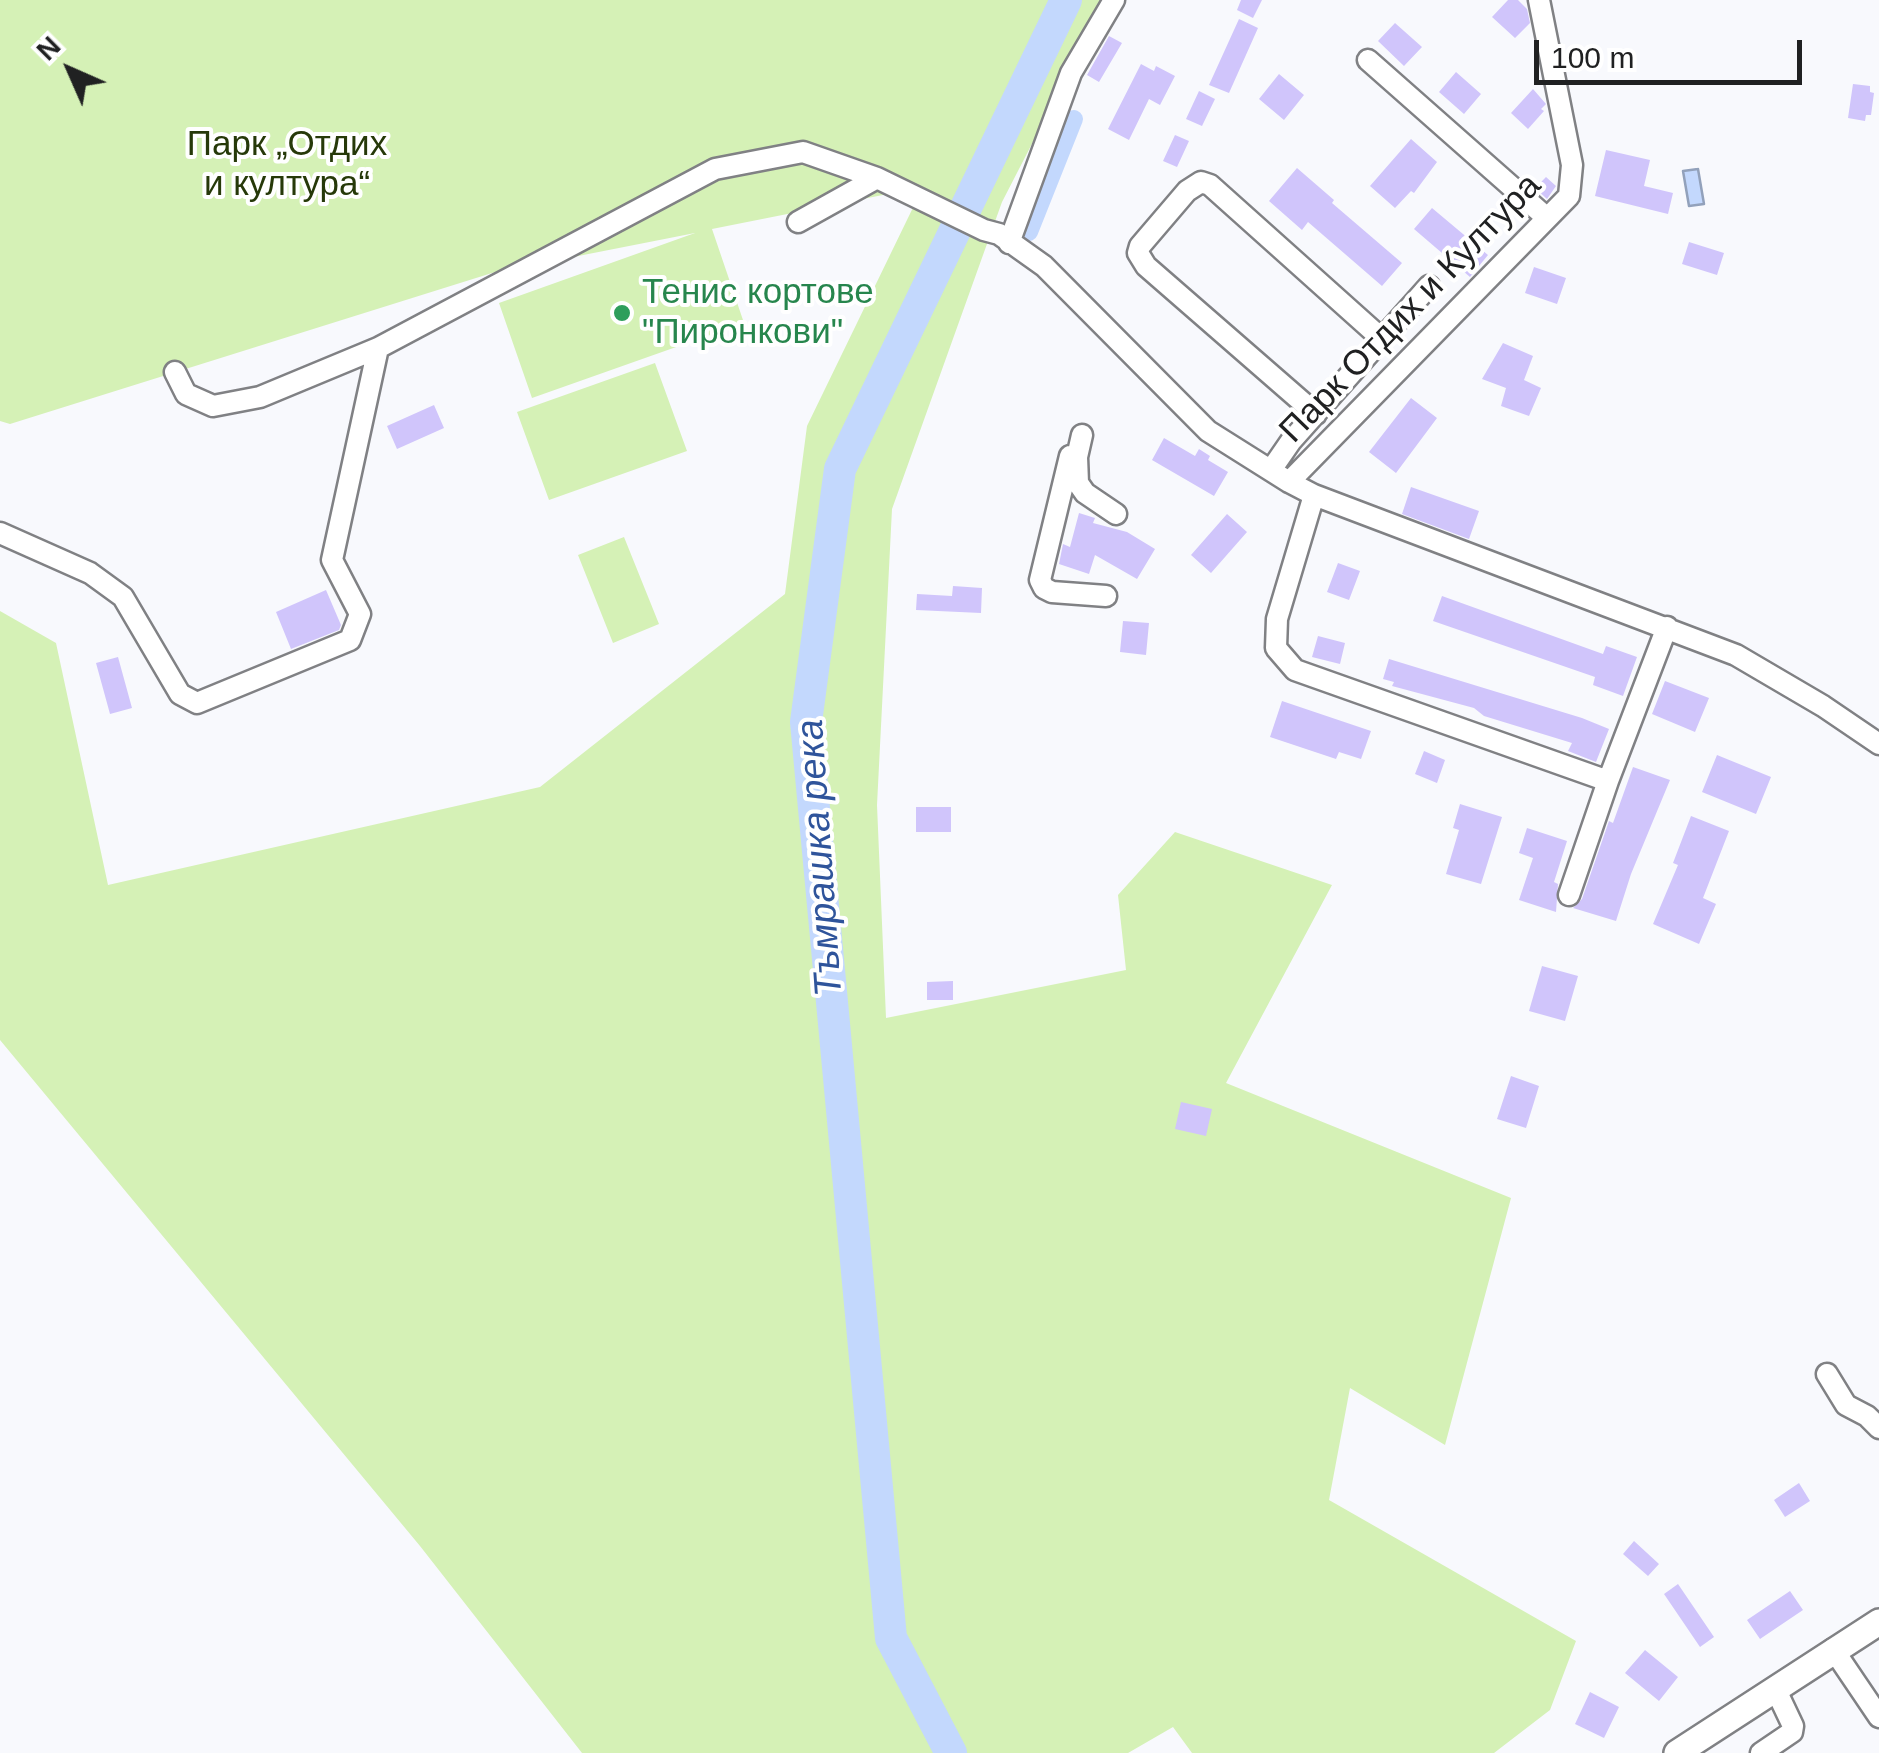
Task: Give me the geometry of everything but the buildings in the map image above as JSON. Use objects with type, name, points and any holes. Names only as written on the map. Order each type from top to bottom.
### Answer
[{"type":"main road","points":[[1677,1753],[1879,1622]]},
{"type":"street","points":[[1009,243],[1071,72],[1114,0]]},
{"type":"street","name":"Парк Отдих и Култура","points":[[1289,482],[1569,196],[1572,165],[1539,0]]},
{"type":"street","points":[[1368,60],[1547,218]]},
{"type":"street","points":[[175,372],[186,394],[214,406],[260,397],[378,348],[715,169],[803,152],[877,178],[999,234],[1044,266],[1208,431],[1289,482],[1314,495],[1736,655],[1879,744]]},
{"type":"street","points":[[798,222],[877,178]]},
{"type":"street","points":[[1316,414],[1146,266],[1138,253],[1188,191],[1201,182],[1210,185],[1382,339]]},
{"type":"street","points":[[1271,470],[1429,286]]},
{"type":"street","points":[[0,534],[90,573],[123,597],[180,694],[196,703],[350,640],[360,614],[332,560],[378,348]]},
{"type":"street","points":[[1082,436],[1077,457],[1078,483],[1116,514]]},
{"type":"street","points":[[1070,456],[1040,580],[1052,592],[1106,596]]},
{"type":"street","points":[[1314,495],[1277,618],[1276,648],[1295,670],[1608,781]]},
{"type":"street","points":[[1569,894],[1667,627]]},
{"type":"street","points":[[1827,1374],[1846,1405],[1879,1428]]},
{"type":"street","points":[[1833,1649],[1879,1718]]},
{"type":"street","points":[[1761,1753],[1792,1732],[1794,1726],[1775,1688]]},
{"type":"green space","name":"Парк „Отдих и култура“","points":[[0,0],[1106,0],[1002,202],[892,509],[877,805],[886,1018],[1126,970],[1118,895],[1175,832],[1332,885],[1226,1083],[1511,1198],[1445,1445],[1350,1388],[1329,1500],[1576,1641],[1550,1710],[1494,1753],[1192,1753],[1173,1727],[1128,1753],[582,1753],[420,1546],[0,1040],[0,611],[56,643],[108,885],[540,787],[785,594],[807,426],[923,187],[712,229],[744,323],[532,398],[499,303],[695,233],[492,273],[10,424],[0,421]]},
{"type":"green space","points":[[655,363],[687,451],[549,500],[517,412]]},
{"type":"green space","points":[[624,537],[659,624],[613,643],[578,555]]},
{"type":"water","points":[[1698,169],[1704,204],[1689,206],[1683,171]]},
{"type":"waterway","name":"Тъмрашка река","points":[[951,1753],[891,1638],[806,722],[840,469],[1066,0]]},
{"type":"waterway","points":[[1029,232],[1074,119]]},
{"type":"place","name":"Тенис кортове \"Пиронкови\"","points":[[622,313]]}]
